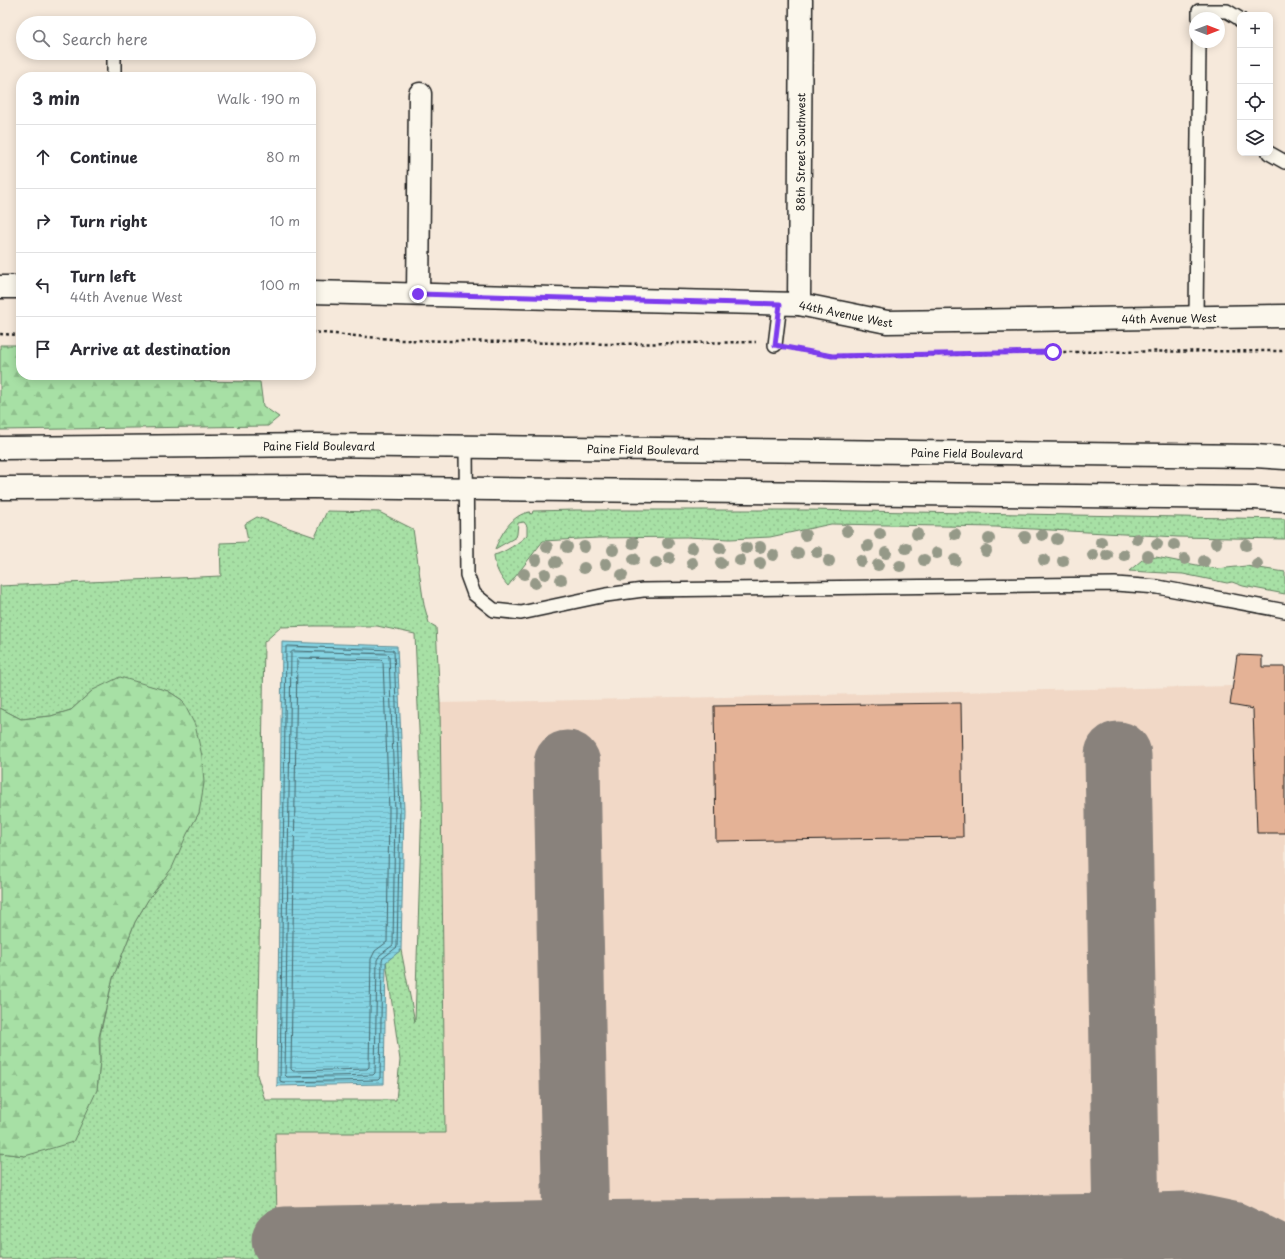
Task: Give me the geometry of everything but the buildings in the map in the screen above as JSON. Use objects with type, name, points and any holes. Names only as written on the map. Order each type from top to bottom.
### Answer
[{"type":"main road","name":"88th Street Southwest","points":[[790,304],[801,0]]},
{"type":"main road","points":[[418,294],[420,94]]},
{"type":"main road","points":[[0,287],[16,287]]},
{"type":"main road","name":"44th Avenue West","points":[[316,292],[790,304],[887,322],[1285,316]]},
{"type":"main road","name":"Paine Field Boulevard","points":[[0,448],[315,445],[466,446],[1255,456],[1285,458]]},
{"type":"main road","points":[[0,488],[466,488],[1255,498],[1285,500]]},
{"type":"lane","points":[[1199,12],[1227,11],[1237,17]]},
{"type":"lane","points":[[1196,317],[1199,48]]},
{"type":"lane","points":[[114,60],[114,72]]},
{"type":"lane","points":[[1273,155],[1285,162]]},
{"type":"lane","points":[[775,345],[790,304]]},
{"type":"lane","points":[[466,446],[467,575],[474,594],[494,610],[521,613],[606,595],[643,590],[1115,584],[1158,587],[1285,611]]},
{"type":"path","points":[[316,332],[402,340],[611,344],[756,342],[832,356],[1053,352],[1285,351]]},
{"type":"path","points":[[0,334],[16,335]]},
{"type":"shaded area","points":[[1233,686],[1230,705],[1253,709],[1257,833],[1285,833],[1285,1259],[278,1259],[275,1133],[445,1133],[440,703]]},
{"type":"green space","points":[[0,345],[16,345],[16,380],[195,380],[260,382],[263,406],[279,417],[268,426],[0,430]]},
{"type":"green space","points":[[808,510],[1285,519],[1285,539],[1178,537],[996,527],[831,524],[770,537],[730,539],[686,537],[598,538],[543,541],[508,586],[498,572],[494,555],[507,550],[524,538],[527,535],[527,526],[524,522],[518,523],[516,537],[495,549],[500,537],[508,526],[518,517],[530,512],[529,513],[532,514],[533,511]]},
{"type":"green space","points":[[327,511],[379,512],[413,529],[424,605],[429,623],[436,627],[440,703],[445,1133],[275,1133],[278,1259],[0,1259],[0,1153],[25,1156],[97,1090],[100,1061],[100,1035],[113,978],[135,922],[199,813],[183,702],[168,691],[144,685],[93,690],[71,710],[51,716],[21,719],[0,708],[0,586],[221,576],[220,543],[248,542],[245,524],[257,517],[315,537]],"holes":[[[377,626],[415,634],[422,802],[415,1022],[401,950],[386,961],[400,1060],[396,1100],[265,1100],[257,1075],[264,642],[281,627]]]},
{"type":"green space","points":[[1156,557],[1217,569],[1246,566],[1285,572],[1285,594],[1243,586],[1232,582],[1227,583],[1183,574],[1129,571],[1142,560]]},
{"type":"green space","points":[[120,677],[168,691],[182,700],[195,725],[202,756],[204,783],[199,813],[187,834],[172,868],[148,900],[135,922],[113,978],[99,1037],[100,1061],[97,1090],[73,1142],[25,1156],[0,1153],[0,708],[21,719],[51,716],[71,710],[93,690]]},
{"type":"water","points":[[282,642],[397,646],[404,810],[401,950],[386,962],[384,1084],[277,1086]]},
{"type":"taxiway","points":[[1118,755],[1126,1227]]},
{"type":"taxiway","points":[[567,764],[576,1234]]},
{"type":"taxiway","points":[[285,1240],[1184,1225],[1232,1235],[1281,1259]]},
{"type":"route","points":[[418,294],[780,304],[775,345],[832,356],[1053,352]]}]
